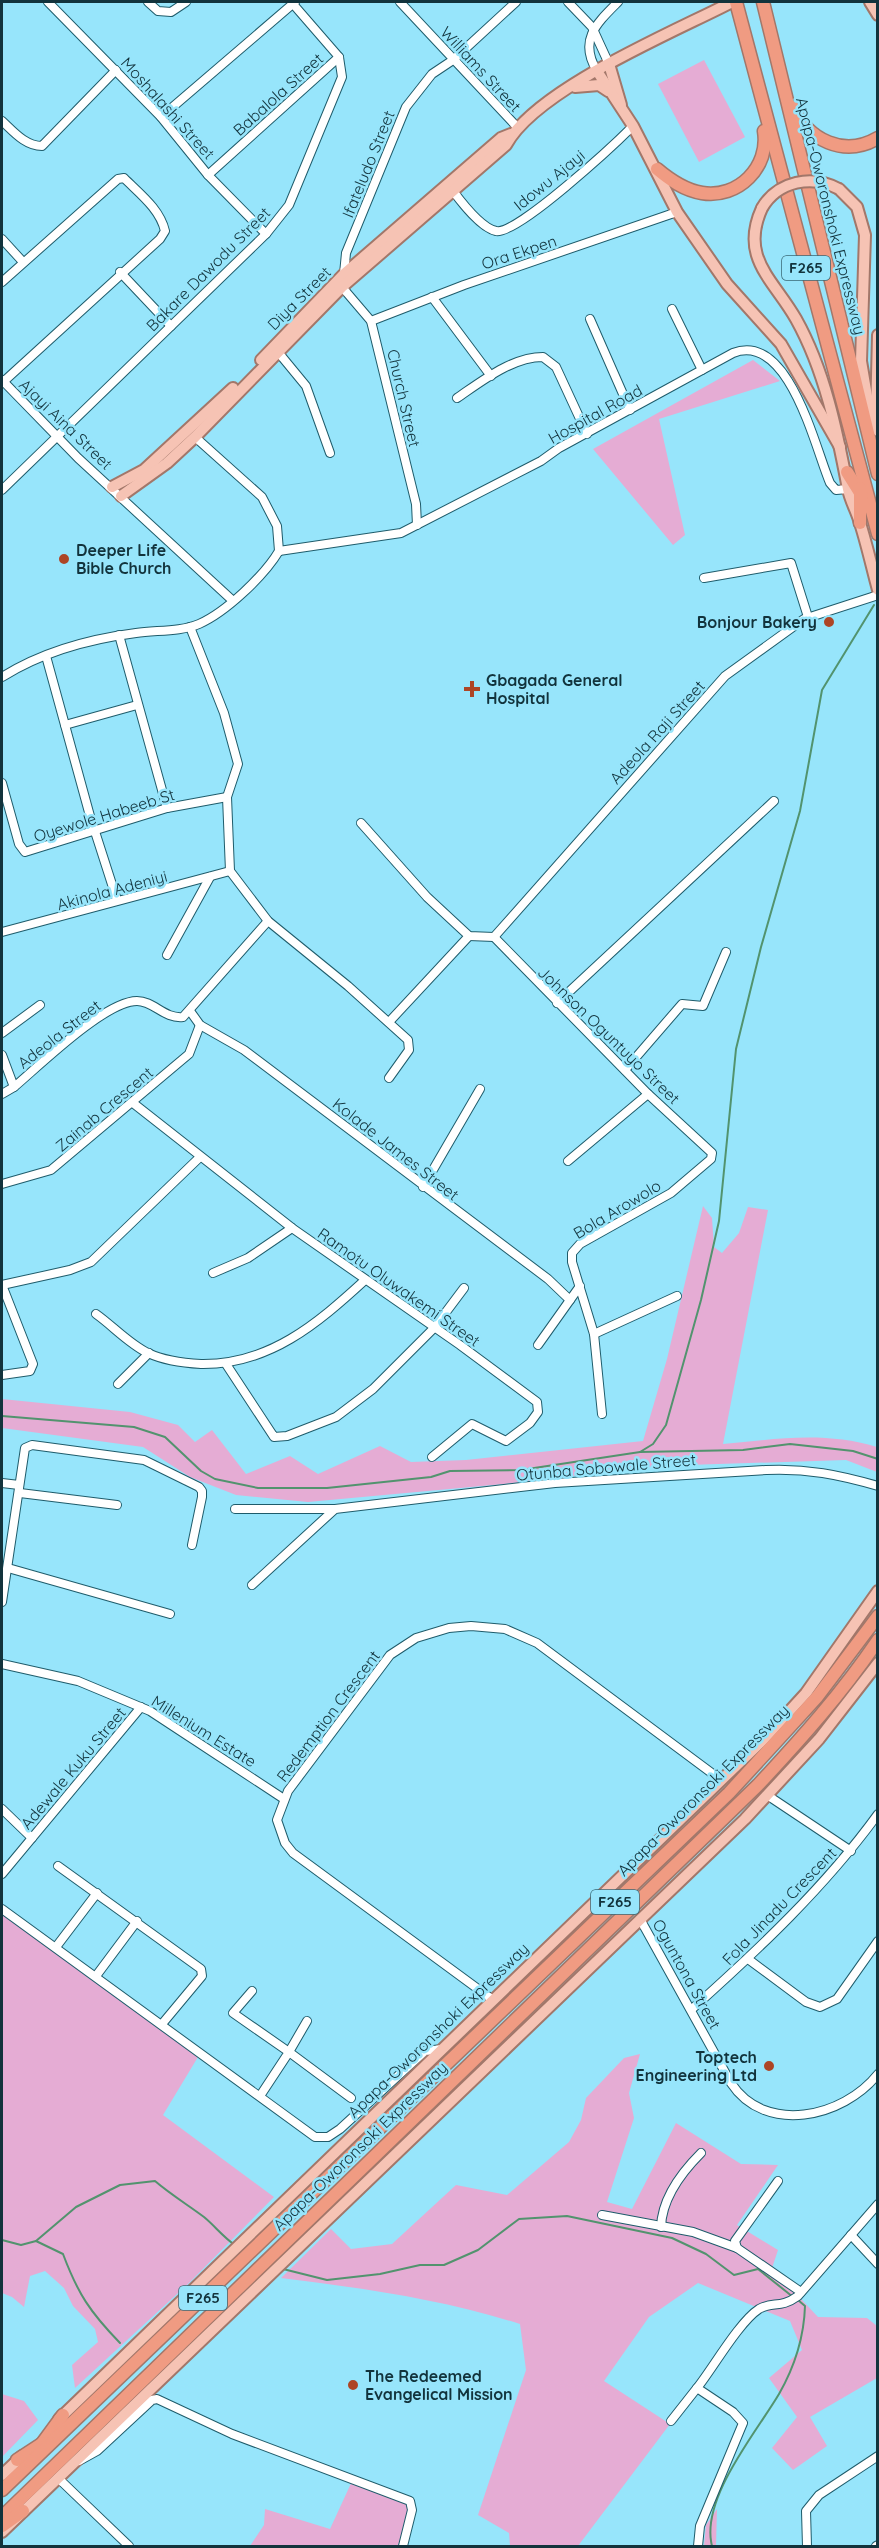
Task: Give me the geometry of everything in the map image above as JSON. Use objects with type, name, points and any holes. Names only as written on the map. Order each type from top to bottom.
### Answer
[{"type":"highway","name":"F265","points":[[734,2],[878,534]]},
{"type":"highway","name":"Apapa-Oworonshoki Expressway","points":[[763,2],[877,469]]},
{"type":"highway","points":[[777,62],[793,109],[805,128],[814,136],[845,147],[856,147],[878,138]]},
{"type":"highway","points":[[657,169],[679,184],[701,193],[723,192],[742,184],[759,164],[765,137],[754,76]]},
{"type":"highway","points":[[859,466],[854,491],[873,517]]},
{"type":"highway","points":[[846,472],[854,491],[860,523]]},
{"type":"highway","name":"Apapa-Oworonsoki Expressway","points":[[72,2424],[729,1792],[817,1697],[878,1616]]},
{"type":"highway","name":"Apapa-Oworonsoki Expressway","points":[[32,2488],[82,2436],[758,1785],[818,1720],[878,1640]]},
{"type":"highway","points":[[20,2465],[44,2441],[63,2415]]},
{"type":"highway","points":[[44,2441],[72,2424]]},
{"type":"highway","name":"Apapa-Oworonshoki Expressway","points":[[2,2490],[20,2465],[72,2424]]},
{"type":"highway","name":"F265","points":[[2,2517],[32,2488]]},
{"type":"highway","points":[[2,2525],[32,2488]]},
{"type":"highway","points":[[2,2525],[24,2511]]},
{"type":"main road","name":"Diya Street","points":[[112,487],[144,470],[253,368],[344,274],[501,138],[515,131],[569,88],[597,70],[734,2]]},
{"type":"main road","points":[[870,2],[878,15]]},
{"type":"main road","points":[[609,64],[618,89],[621,109]]},
{"type":"main road","points":[[597,70],[633,126],[677,212],[727,284],[781,344],[840,447]]},
{"type":"main road","points":[[569,88],[598,85],[609,91]]},
{"type":"main road","name":"Diya Street","points":[[122,496],[167,463],[195,437],[342,286],[506,145],[515,131]]},
{"type":"main road","points":[[846,472],[828,399],[813,356],[795,317],[759,262],[754,241],[762,208],[773,193],[794,183],[818,182],[839,189],[857,207],[866,235],[861,361],[869,408],[877,430]]},
{"type":"main road","points":[[877,430],[878,335]]},
{"type":"main road","points":[[860,523],[878,590]]},
{"type":"main road","name":"Apapa-Oworonshoki Expressway","points":[[2,2475],[20,2465],[63,2415],[764,1739],[806,1693],[878,1591]]},
{"type":"main road","name":"Apapa-Oworonsoki Expressway","points":[[74,2463],[767,1795],[819,1739],[878,1663]]},
{"type":"main road","points":[[2,2532],[74,2463]]},
{"type":"street","name":"Moshalashi Street","points":[[48,2],[161,117],[208,174],[266,234]]},
{"type":"street","points":[[148,2],[158,11],[171,12],[186,2]]},
{"type":"street","name":"Williams Street","points":[[400,2],[515,131]]},
{"type":"street","name":"Ifateludo Street","points":[[344,274],[346,253],[406,106],[432,75],[453,60],[516,2]]},
{"type":"street","points":[[568,2],[592,27],[609,64]]},
{"type":"street","points":[[597,70],[590,58],[592,27],[618,2]]},
{"type":"street","points":[[161,117],[294,3],[339,57]]},
{"type":"street","name":"Babalola Street","points":[[208,174],[339,57]]},
{"type":"street","name":"Bakare Dawodu Street","points":[[2,490],[266,234],[289,205],[334,101],[342,77],[339,57]]},
{"type":"street","points":[[2,121],[26,142],[34,146],[42,146],[116,70]]},
{"type":"street","name":"Idowu Ajayi","points":[[453,191],[488,228],[500,232],[532,214],[633,126]]},
{"type":"street","points":[[2,282],[107,186],[124,178],[155,208],[165,231],[160,239],[2,381]]},
{"type":"street","name":"Ora Ekpen","points":[[371,321],[432,297],[677,212]]},
{"type":"street","points":[[2,239],[23,262]]},
{"type":"street","points":[[120,273],[171,326]]},
{"type":"street","name":"Church Street","points":[[342,286],[371,321],[416,504],[417,525]]},
{"type":"street","points":[[432,297],[491,376]]},
{"type":"street","points":[[672,309],[702,370]]},
{"type":"street","points":[[590,319],[630,410]]},
{"type":"street","name":"Hospital Road","points":[[279,551],[384,537],[417,525],[741,350],[753,350],[769,359],[782,373],[802,406],[830,483],[836,490],[854,491]]},
{"type":"street","points":[[278,352],[306,386],[330,453]]},
{"type":"street","points":[[457,398],[491,376],[529,357],[543,357],[551,361],[582,418],[587,434]]},
{"type":"street","name":"Ajayi Aina Street","points":[[2,381],[58,437],[232,600]]},
{"type":"street","points":[[2,676],[19,666],[78,644],[119,635],[190,627],[217,615],[243,593],[270,565],[279,551],[277,526],[262,497],[195,437]]},
{"type":"street","points":[[704,578],[791,562],[808,617]]},
{"type":"street","name":"Adeola Raji Street","points":[[494,937],[726,676],[808,617],[878,595]]},
{"type":"street","points":[[190,627],[224,713],[238,764],[227,797],[230,871],[268,921],[390,1022],[410,1045],[388,1078]]},
{"type":"street","points":[[119,635],[167,808]]},
{"type":"street","points":[[46,656],[94,829],[117,900]]},
{"type":"street","points":[[65,725],[137,705]]},
{"type":"street","name":"Oyewole Habeeb St","points":[[2,783],[19,844],[25,852],[167,808],[227,797]]},
{"type":"street","points":[[557,1003],[774,801]]},
{"type":"street","points":[[361,823],[427,897],[469,936],[494,937]]},
{"type":"street","name":"Akinola Adeniyi","points":[[2,932],[230,871]]},
{"type":"street","points":[[167,955],[210,877]]},
{"type":"street","points":[[190,1011],[256,932],[268,921]]},
{"type":"street","points":[[390,1022],[469,936]]},
{"type":"street","name":"Johnson Oguntuyo Street","points":[[494,937],[648,1094],[710,1149]]},
{"type":"street","points":[[625,1070],[682,1004],[703,1006],[726,952]]},
{"type":"street","name":"Adeola Street","points":[[2,1094],[14,1088],[110,1009],[134,1001],[144,1001],[171,1017],[183,1017],[190,1011]]},
{"type":"street","points":[[2,1033],[40,1005]]},
{"type":"street","name":"Kolade James Street","points":[[190,1011],[200,1025],[244,1050],[548,1279],[570,1300]]},
{"type":"street","name":"Zainab Crescent","points":[[2,1185],[51,1170],[189,1054],[200,1025]]},
{"type":"street","points":[[2,1055],[14,1088]]},
{"type":"street","points":[[423,1187],[480,1089]]},
{"type":"street","points":[[568,1161],[648,1094]]},
{"type":"street","name":"Ramotu Oluwakemi Street","points":[[133,1103],[292,1228],[537,1402],[538,1412],[530,1423],[506,1441],[472,1424],[432,1457]]},
{"type":"street","name":"Bola Arowolo","points":[[602,1414],[594,1334],[572,1262],[572,1253],[580,1244],[671,1193],[711,1159],[710,1149]]},
{"type":"street","points":[[2,1375],[30,1371],[33,1364],[2,1285],[59,1273],[91,1262],[200,1157]]},
{"type":"street","points":[[213,1273],[248,1258],[292,1228]]},
{"type":"street","points":[[96,1314],[149,1353],[176,1363],[226,1364],[273,1350],[305,1331],[365,1280]]},
{"type":"street","points":[[538,1345],[580,1286]]},
{"type":"street","points":[[226,1364],[274,1437],[280,1438],[336,1418],[374,1389],[434,1328],[464,1288]]},
{"type":"street","points":[[594,1334],[677,1296]]},
{"type":"street","points":[[118,1384],[149,1353]]},
{"type":"street","points":[[2,1602],[26,1448],[32,1445],[144,1460],[202,1491],[192,1545]]},
{"type":"street","name":"Otunba Sobowale Street","points":[[235,1509],[335,1509],[544,1484],[801,1468],[835,1474],[878,1486]]},
{"type":"street","points":[[2,1483],[20,1489],[117,1505]]},
{"type":"street","points":[[252,1585],[335,1509]]},
{"type":"street","points":[[8,1568],[170,1614]]},
{"type":"street","name":"Redemption Crescent","points":[[494,2000],[293,1853],[285,1843],[277,1820],[284,1799],[390,1654],[416,1638],[432,1632],[471,1626],[505,1629],[537,1643],[721,1780]]},
{"type":"street","name":"Millenium Estate","points":[[2,1664],[78,1681],[141,1707],[166,1720],[284,1799]]},
{"type":"street","name":"Adewale Kuku Street","points":[[2,1874],[141,1707]]},
{"type":"street","points":[[767,1795],[851,1851]]},
{"type":"street","points":[[2,1809],[32,1838]]},
{"type":"street","name":"Fola Jinadu Crescent","points":[[692,2009],[748,1959],[851,1851],[878,1814]]},
{"type":"street","points":[[58,1866],[137,1921],[202,1971],[202,1976],[162,2024]]},
{"type":"street","points":[[56,1947],[97,1893]]},
{"type":"street","points":[[2,1909],[315,2137],[328,2137],[425,2051],[442,2049]]},
{"type":"street","name":"Oguntona Street","points":[[640,1919],[741,2097],[758,2109],[790,2115],[827,2109],[856,2095],[878,2074]]},
{"type":"street","points":[[96,1976],[137,1921]]},
{"type":"street","points":[[748,1959],[806,2002],[820,2007],[837,1999],[878,1941]]},
{"type":"street","points":[[252,1991],[232,2013],[351,2098]]},
{"type":"street","points":[[260,2096],[307,2021]]},
{"type":"street","points":[[661,2227],[669,2196],[683,2171],[701,2152]]},
{"type":"street","points":[[737,2248],[735,2241],[778,2181]]},
{"type":"street","points":[[671,2421],[750,2317],[765,2307],[785,2306],[800,2294],[878,2204]]},
{"type":"street","points":[[602,2215],[693,2232],[737,2248],[800,2294]]},
{"type":"street","points":[[851,2235],[878,2264]]},
{"type":"street","points":[[697,2388],[733,2412],[743,2423],[700,2526],[698,2547]]},
{"type":"street","points":[[74,2463],[96,2451],[152,2400],[158,2399],[232,2434],[410,2501],[412,2510],[403,2547]]},
{"type":"street","points":[[807,2547],[806,2511],[819,2495],[878,2456]]},
{"type":"street","points":[[58,2478],[129,2547]]},
{"type":"shaded area","points":[[704,60],[745,137],[699,162],[658,84]]},
{"type":"shaded area","points":[[753,360],[780,381],[659,419],[685,535],[673,545],[593,449]]},
{"type":"shaded area","points":[[703,1206],[712,1218],[714,1247],[722,1253],[739,1233],[748,1207],[768,1210],[723,1444],[800,1438],[857,1442],[877,1447],[877,1472],[846,1460],[657,1466],[504,1484],[308,1502],[236,1495],[190,1477],[143,1447],[2,1428],[2,1399],[130,1412],[178,1425],[195,1442],[212,1430],[246,1474],[290,1456],[318,1474],[380,1446],[411,1462],[466,1460],[643,1441],[667,1359]]},
{"type":"shaded area","points":[[2,1914],[198,2057],[163,2115],[274,2197],[189,2283],[75,2388],[72,2365],[98,2342],[95,2329],[73,2306],[64,2288],[45,2271],[30,2276],[24,2307],[12,2297],[2,2293]]},
{"type":"shaded area","points":[[640,2054],[629,2093],[634,2118],[607,2202],[632,2209],[676,2123],[741,2164],[778,2165],[737,2225],[778,2250],[772,2268],[818,2317],[867,2318],[877,2326],[877,2378],[810,2417],[827,2446],[793,2470],[772,2448],[797,2417],[769,2378],[802,2350],[790,2321],[698,2283],[649,2317],[604,2381],[670,2424],[578,2546],[510,2546],[509,2533],[478,2515],[526,2370],[520,2324],[431,2301],[281,2278],[331,2229],[351,2249],[392,2244],[456,2185],[507,2195],[569,2142],[581,2120],[586,2098],[624,2058]]},
{"type":"shaded area","points":[[2,2394],[24,2401],[38,2420],[2,2457]]},
{"type":"shaded area","points":[[353,2479],[411,2502],[398,2546],[250,2546],[264,2525],[265,2509],[330,2529]]},
{"type":"shaded area","points":[[717,2509],[716,2546],[704,2546],[706,2525]]},
{"type":"waterway","points":[[640,1452],[653,1444],[666,1425],[701,1300],[719,1221],[736,1049],[761,947],[800,811],[822,690],[874,605]]},
{"type":"waterway","points":[[2,1416],[134,1427],[165,1437],[201,1471],[215,1479],[258,1488],[327,1488],[431,1477],[450,1471],[521,1470],[640,1452],[743,1450],[790,1444],[853,1451],[878,1459]]},
{"type":"waterway","points":[[36,2241],[76,2207],[120,2185],[155,2181],[204,2217],[235,2245]]},
{"type":"waterway","points":[[283,2269],[327,2280],[380,2274],[420,2265],[444,2265],[478,2250],[519,2219],[567,2216],[672,2238],[706,2254],[734,2275],[758,2269],[793,2297]]},
{"type":"waterway","points":[[2,2240],[21,2245],[36,2241],[63,2254],[86,2302],[120,2343]]},
{"type":"waterway","points":[[712,2546],[710,2528],[714,2508],[722,2488],[732,2467],[779,2394],[794,2362],[801,2341],[805,2306],[798,2300]]},
{"type":"place","name":"Deeper Life Bible Church","points":[[64,559]]},
{"type":"place","name":"Bonjour Bakery","points":[[829,622]]},
{"type":"place","name":"Gbagada General Hospital","points":[[472,689]]},
{"type":"place","name":"Toptech Engineering Ltd","points":[[769,2066]]},
{"type":"place","name":"The Redeemed Evangelical Mission","points":[[353,2385]]}]
